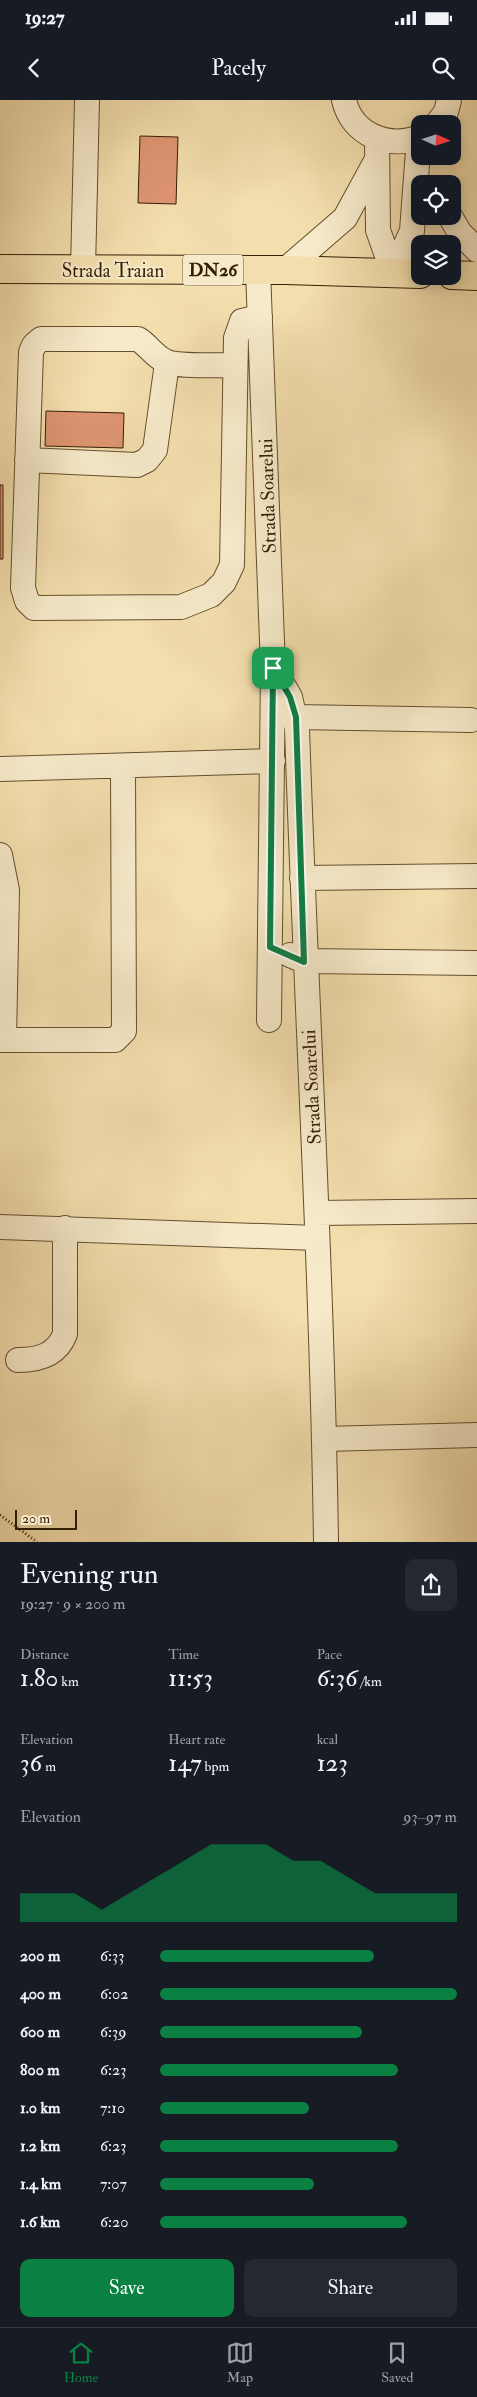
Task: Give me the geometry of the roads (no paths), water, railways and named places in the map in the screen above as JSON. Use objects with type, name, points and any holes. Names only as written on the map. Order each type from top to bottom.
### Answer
[{"type":"main road","name":"Strada Traian","points":[[0,270],[285,270]]},
{"type":"main road","name":"DN26","points":[[285,270],[411,274]]},
{"type":"main road","points":[[461,275],[477,276]]},
{"type":"street","points":[[83,269],[87,100]]},
{"type":"street","points":[[344,100],[346,110],[376,150],[378,230],[393,273]]},
{"type":"street","points":[[443,115],[446,112],[449,100]]},
{"type":"street","points":[[285,270],[345,218],[376,150],[411,138]]},
{"type":"street","points":[[393,273],[412,231],[418,165]]},
{"type":"street","points":[[455,225],[460,233],[477,250]]},
{"type":"street","name":"Strada Soarelui","points":[[258,270],[273,668],[290,697],[296,717],[304,962],[317,1212],[326,1542]]},
{"type":"street","points":[[235,366],[168,363],[155,354],[147,344],[138,339],[41,339],[34,344],[31,352],[23,588],[27,601],[34,608],[181,608],[211,595],[224,582],[232,564],[236,338],[242,321],[260,317]]},
{"type":"street","points":[[27,460],[137,465],[147,460],[155,450],[168,363]]},
{"type":"street","points":[[269,1020],[273,668]]},
{"type":"street","points":[[296,717],[471,720]]},
{"type":"street","points":[[0,769],[272,761]]},
{"type":"street","points":[[0,855],[7,890],[2,1040],[115,1040],[124,1031],[123,766]]},
{"type":"street","points":[[302,878],[477,876]]},
{"type":"street","points":[[270,947],[304,962],[477,964]]},
{"type":"street","points":[[317,1212],[477,1211]]},
{"type":"street","points":[[0,1227],[317,1238]]},
{"type":"street","points":[[18,1360],[35,1360],[50,1354],[61,1343],[65,1334],[65,1228]]},
{"type":"street","points":[[324,1439],[477,1435]]}]
